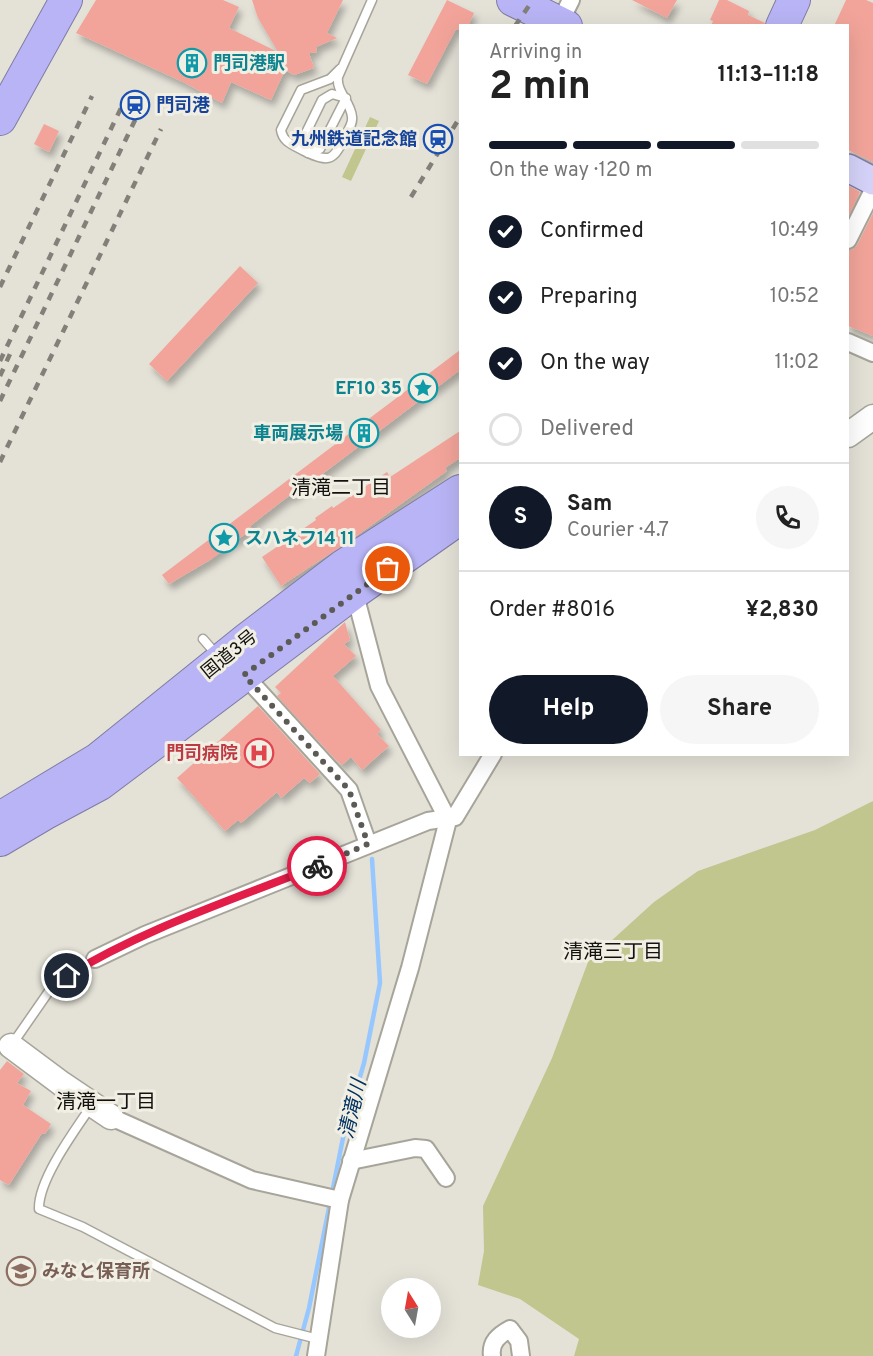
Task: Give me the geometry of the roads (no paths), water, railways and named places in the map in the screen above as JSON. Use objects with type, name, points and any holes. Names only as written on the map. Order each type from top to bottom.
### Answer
[{"type":"highway","points":[[0,118],[66,0]]},
{"type":"highway","points":[[783,24],[794,0]]},
{"type":"highway","points":[[807,24],[817,0]]},
{"type":"highway","points":[[517,1],[566,16]]},
{"type":"highway","name":"国道3号","points":[[349,579],[459,492]]},
{"type":"highway","name":"国道3号","points":[[0,818],[98,759],[223,658],[349,579],[459,519]]},
{"type":"highway","name":"国道3号","points":[[0,840],[100,784],[223,658]]},
{"type":"main road","points":[[849,169],[873,181]]},
{"type":"street","points":[[849,238],[873,190]]},
{"type":"street","points":[[849,342],[873,353]]},
{"type":"street","points":[[849,434],[873,417]]},
{"type":"street","points":[[316,1356],[340,1200],[410,968],[447,820],[379,686],[349,579]]},
{"type":"street","points":[[223,658],[349,790],[368,844]]},
{"type":"street","points":[[95,959],[145,935],[368,844],[428,821],[455,818],[492,756]]},
{"type":"street","points":[[6,1042],[101,1111],[252,1180],[340,1200]]},
{"type":"street","points":[[351,1161],[415,1148],[426,1149],[446,1178]]},
{"type":"street","points":[[492,1356],[491,1349],[497,1336],[510,1329],[519,1341],[521,1356]]},
{"type":"lane","points":[[340,69],[330,79],[301,90],[283,124],[282,136],[287,142],[322,159],[330,158],[337,153],[352,122],[346,98],[337,83],[340,69],[372,0]]},
{"type":"lane","points":[[308,153],[302,144],[303,139],[322,100],[332,94],[346,98]]},
{"type":"lane","points":[[308,153],[320,149],[346,98]]},
{"type":"lane","points":[[6,1042],[54,984],[95,959]]},
{"type":"lane","points":[[101,1111],[57,1159],[39,1200],[39,1209],[83,1227],[275,1328],[318,1339]]},
{"type":"waterway","name":"清滝川","points":[[296,1356],[309,1308],[345,1128],[364,1063],[380,983],[372,859]]},
{"type":"railway","points":[[516,24],[533,0]]},
{"type":"railway","points":[[0,287],[92,96]]},
{"type":"railway","points":[[0,361],[121,108]]},
{"type":"railway","points":[[0,401],[137,116]]},
{"type":"railway","points":[[411,197],[459,119]]},
{"type":"railway","points":[[0,462],[161,129]]},
{"type":"railway","points":[[0,376],[10,354]]},
{"type":"place","name":"門司港駅","points":[[192,63]]},
{"type":"place","name":"門司港","points":[[135,105]]},
{"type":"place","name":"九州鉄道記念館","points":[[438,139]]},
{"type":"place","name":"EF10 35","points":[[423,388]]},
{"type":"place","name":"車両展示場","points":[[364,433]]},
{"type":"place","name":"スハネフ14 11","points":[[224,538]]},
{"type":"place","name":"門司病院","points":[[259,753]]},
{"type":"place","name":"みなと保育所","points":[[21,1271]]},
{"type":"district","name":"清滝二丁目","points":[[341,487]]},
{"type":"district","name":"清滝三丁目","points":[[613,951]]},
{"type":"district","name":"清滝一丁目","points":[[106,1101]]}]
